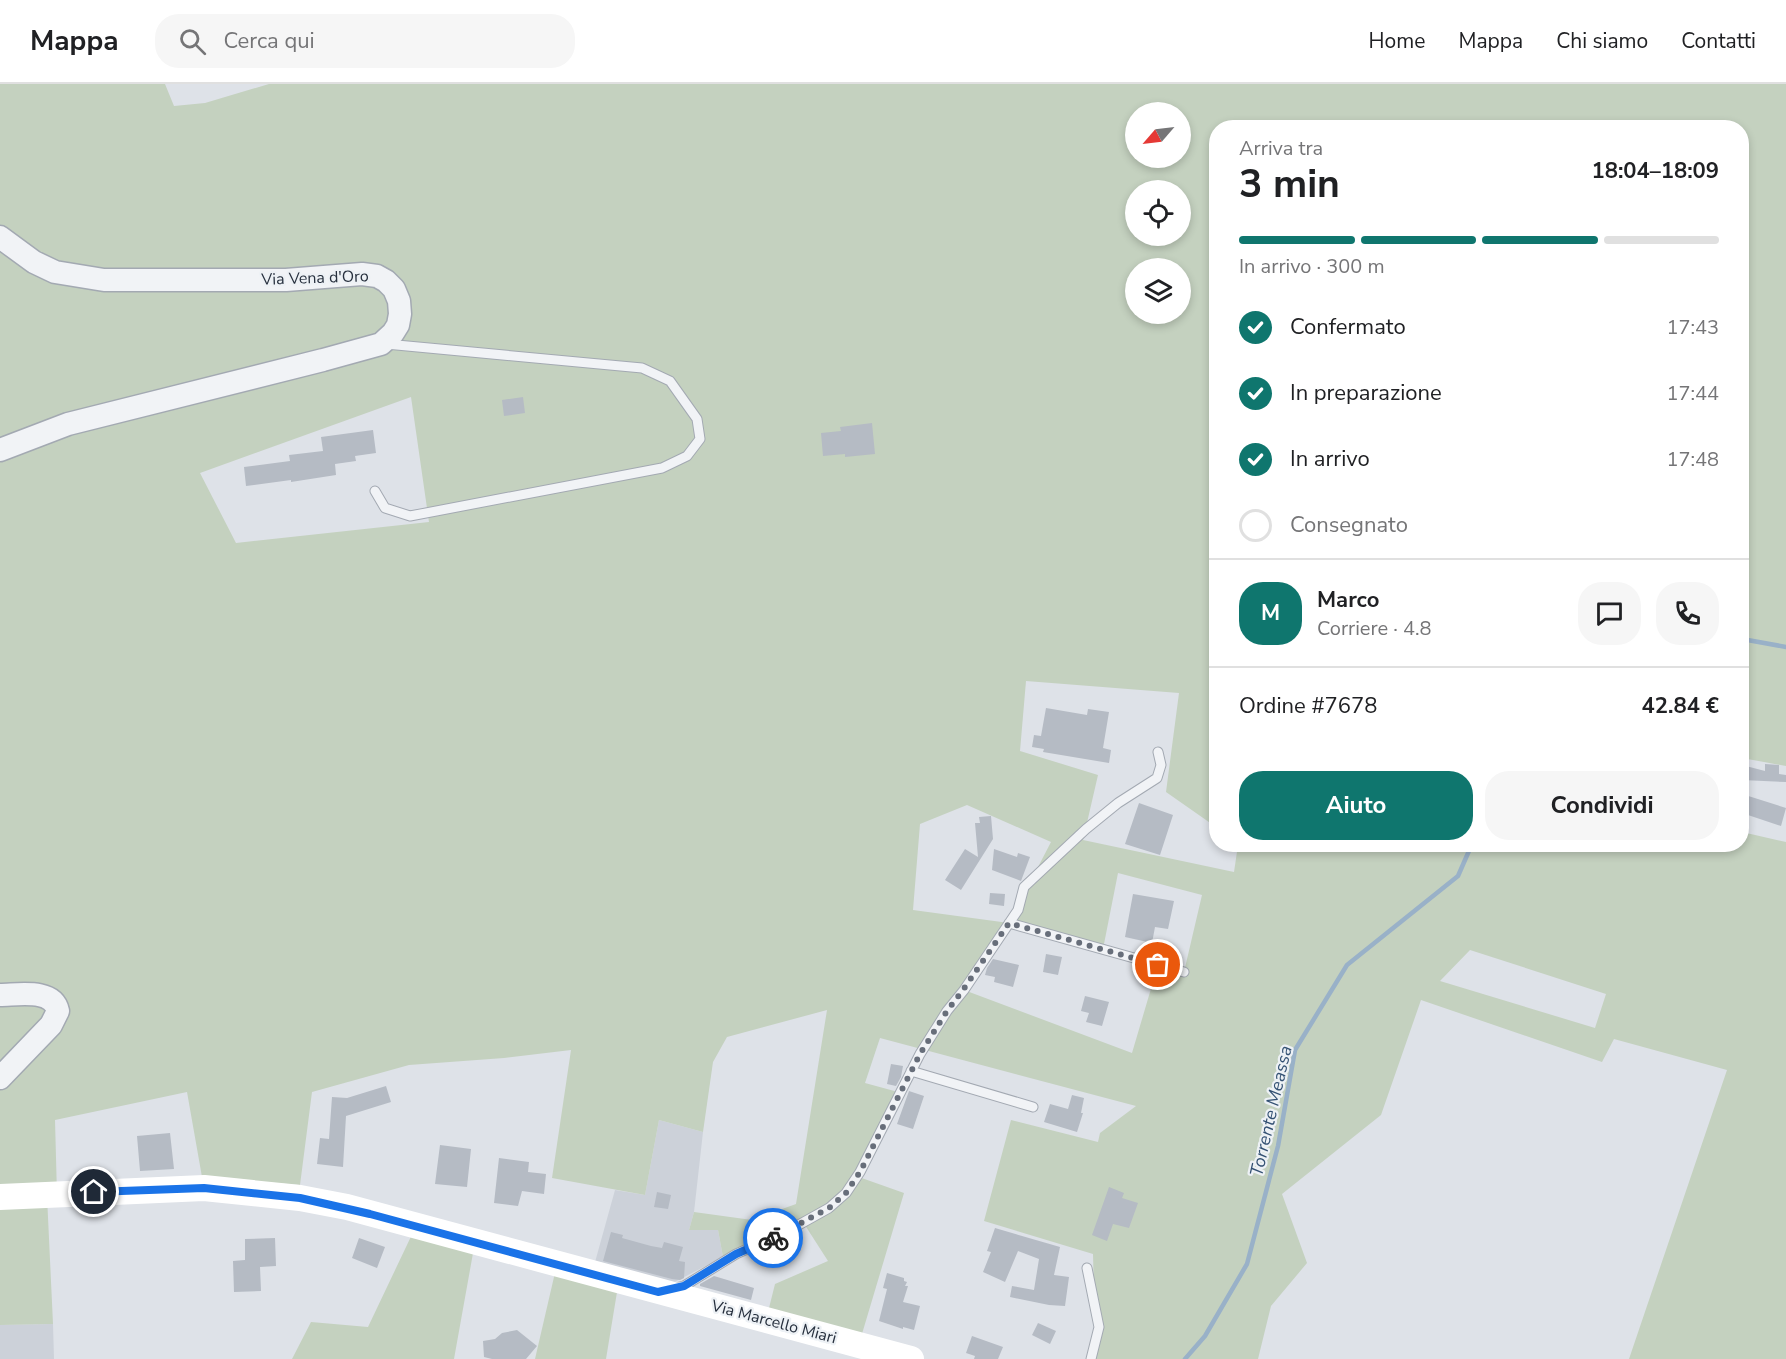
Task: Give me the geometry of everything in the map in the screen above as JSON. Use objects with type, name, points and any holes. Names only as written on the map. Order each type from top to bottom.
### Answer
[{"type":"main road","name":"Via Marcello Miari","points":[[0,1197],[204,1188],[300,1198],[370,1214],[911,1359]]},
{"type":"street","name":"Via Vena d'Oro","points":[[0,237],[34,262],[55,272],[104,280],[286,280],[362,274],[377,276],[394,289],[399,301],[400,314],[398,325],[393,333],[381,344]]},
{"type":"street","points":[[0,450],[68,424],[381,344]]},
{"type":"street","points":[[0,995],[46,996],[56,1005],[58,1011],[51,1024],[0,1078]]},
{"type":"lane","points":[[375,491],[386,508],[410,516],[662,468],[687,456],[700,439],[697,420],[670,381],[642,368],[381,344]]},
{"type":"lane","points":[[658,1292],[684,1286],[736,1254],[786,1232],[820,1213],[846,1193],[860,1172],[910,1071],[947,1011],[1018,910],[1024,887],[1086,829],[1118,803],[1157,778],[1161,765],[1158,752]]},
{"type":"lane","points":[[1009,923],[1184,972]]},
{"type":"lane","points":[[910,1071],[1033,1107]]},
{"type":"lane","points":[[1087,1268],[1099,1327],[1091,1359]]},
{"type":"shaded area","points":[[659,1120],[703,1132],[694,1212],[689,1230],[718,1230],[723,1257],[661,1289],[592,1273],[615,1190],[645,1195]]},
{"type":"shaded area","points":[[53,1324],[54,1359],[0,1359],[0,1325]]},
{"type":"green space","points":[[0,84],[165,84],[174,106],[205,103],[269,84],[1786,84],[1786,766],[1749,759],[1749,120],[1209,120],[1209,822],[1166,792],[1179,693],[1026,681],[1020,751],[1098,775],[1083,840],[1234,872],[1237,852],[1749,852],[1749,834],[1786,842],[1786,1359],[1629,1359],[1727,1070],[1614,1039],[1602,1062],[1421,1000],[1381,1115],[1282,1194],[1307,1263],[1271,1306],[1258,1359],[1087,1359],[1095,1329],[1093,1254],[984,1221],[1011,1120],[1098,1142],[1100,1133],[1136,1106],[880,1038],[865,1083],[898,1092],[856,1176],[904,1193],[859,1344],[766,1320],[775,1284],[828,1261],[801,1219],[723,1257],[718,1230],[689,1230],[694,1212],[752,1220],[796,1204],[827,1010],[727,1037],[713,1062],[703,1132],[659,1120],[645,1195],[552,1178],[571,1050],[409,1065],[312,1092],[300,1185],[202,1177],[187,1092],[55,1120],[57,1195],[47,1196],[53,1324],[0,1325]],"holes":[[[411,397],[429,522],[236,543],[200,473]],[[967,805],[1051,842],[1009,923],[913,910],[920,824]],[[1118,873],[1202,895],[1184,972],[1158,965],[1132,1053],[964,990],[1009,923],[1103,949]],[[1470,950],[1606,994],[1595,1028],[1440,981]]]},
{"type":"green space","points":[[416,1226],[475,1242],[454,1359],[292,1359],[311,1322],[368,1327]]},
{"type":"green space","points":[[557,1264],[618,1286],[606,1359],[535,1359]]},
{"type":"building","points":[[523,397],[525,413],[504,416],[502,400]]},
{"type":"building","points":[[872,423],[875,454],[845,457],[845,454],[823,456],[821,433],[841,431],[840,427]]},
{"type":"building","points":[[373,430],[376,453],[355,456],[356,461],[335,464],[336,475],[246,486],[244,467],[290,461],[289,455],[323,451],[321,437]]},
{"type":"building","points":[[1046,708],[1087,715],[1088,709],[1109,712],[1103,748],[1111,750],[1109,763],[1043,752],[1044,749],[1032,747],[1034,735],[1041,736]]},
{"type":"building","points":[[1765,764],[1779,765],[1779,774],[1786,775],[1786,782],[1749,780],[1749,767],[1765,771]]},
{"type":"building","points":[[1749,796],[1786,808],[1781,826],[1749,815]]},
{"type":"building","points":[[1139,803],[1173,815],[1160,855],[1125,844]]},
{"type":"building","points":[[991,816],[993,839],[961,890],[945,880],[965,849],[978,857],[975,823],[980,823],[979,817]]},
{"type":"building","points":[[994,849],[1017,857],[1018,853],[1030,857],[1021,881],[992,870]]},
{"type":"building","points":[[990,893],[1005,894],[1004,906],[989,904]]},
{"type":"building","points":[[1133,894],[1174,901],[1168,929],[1155,927],[1152,943],[1125,937]]},
{"type":"building","points":[[1046,954],[1062,957],[1058,975],[1043,972]]},
{"type":"building","points":[[993,959],[1019,965],[1013,987],[994,982],[995,977],[985,975]]},
{"type":"building","points":[[1085,996],[1109,1002],[1102,1026],[1086,1022],[1089,1013],[1081,1011]]},
{"type":"building","points":[[891,1064],[903,1066],[896,1086],[887,1084]]},
{"type":"building","points":[[386,1086],[391,1102],[346,1116],[343,1167],[317,1164],[320,1138],[329,1139],[332,1097],[347,1098]]},
{"type":"building","points":[[909,1091],[924,1096],[913,1129],[897,1124]]},
{"type":"building","points":[[1072,1095],[1084,1098],[1081,1113],[1083,1113],[1077,1132],[1044,1122],[1050,1104],[1068,1109]]},
{"type":"building","points":[[170,1133],[174,1169],[140,1171],[137,1136]]},
{"type":"building","points":[[440,1145],[471,1149],[467,1187],[435,1184]]},
{"type":"building","points":[[499,1158],[529,1162],[528,1172],[546,1174],[544,1194],[522,1191],[518,1206],[494,1203]]},
{"type":"building","points":[[1109,1187],[1124,1193],[1122,1198],[1138,1203],[1129,1228],[1113,1224],[1107,1241],[1092,1235]]},
{"type":"building","points":[[657,1192],[671,1195],[668,1209],[654,1207]]},
{"type":"building","points":[[995,1228],[1060,1247],[1054,1275],[1069,1277],[1065,1306],[1010,1297],[1012,1286],[1034,1290],[1039,1259],[1018,1251],[1005,1282],[983,1272],[991,1252],[987,1251]]},
{"type":"building","points":[[611,1232],[623,1235],[622,1238],[651,1246],[662,1248],[664,1242],[683,1247],[679,1261],[685,1262],[684,1278],[672,1279],[603,1261]]},
{"type":"building","points":[[275,1238],[276,1266],[260,1267],[261,1291],[234,1292],[233,1261],[245,1260],[245,1239]]},
{"type":"building","points":[[359,1238],[385,1247],[377,1268],[352,1258]]},
{"type":"building","points":[[887,1273],[904,1278],[907,1282],[903,1302],[920,1306],[914,1330],[879,1321],[887,1289],[883,1288]]},
{"type":"building","points":[[714,1276],[754,1288],[751,1300],[700,1286]]},
{"type":"building","points":[[1038,1323],[1056,1331],[1050,1344],[1032,1335]]},
{"type":"building","points":[[517,1330],[537,1346],[526,1359],[484,1357],[483,1341]]},
{"type":"building","points":[[972,1336],[1003,1347],[998,1359],[974,1359],[975,1356],[966,1353]]},
{"type":"waterway","name":"Torrente Meassa","points":[[1749,640],[1786,647]]},
{"type":"waterway","name":"Torrente Meassa","points":[[1185,1359],[1205,1336],[1247,1264],[1278,1146],[1295,1050],[1347,965],[1458,876],[1468,852]]},
{"type":"way so far","points":[[773,1238],[829,1208],[846,1193],[860,1172],[920,1054],[947,1011],[1009,923],[1158,965]]},
{"type":"route","points":[[94,1192],[204,1188],[300,1198],[370,1214],[658,1292],[684,1286],[700,1274],[736,1254],[773,1238]]}]
